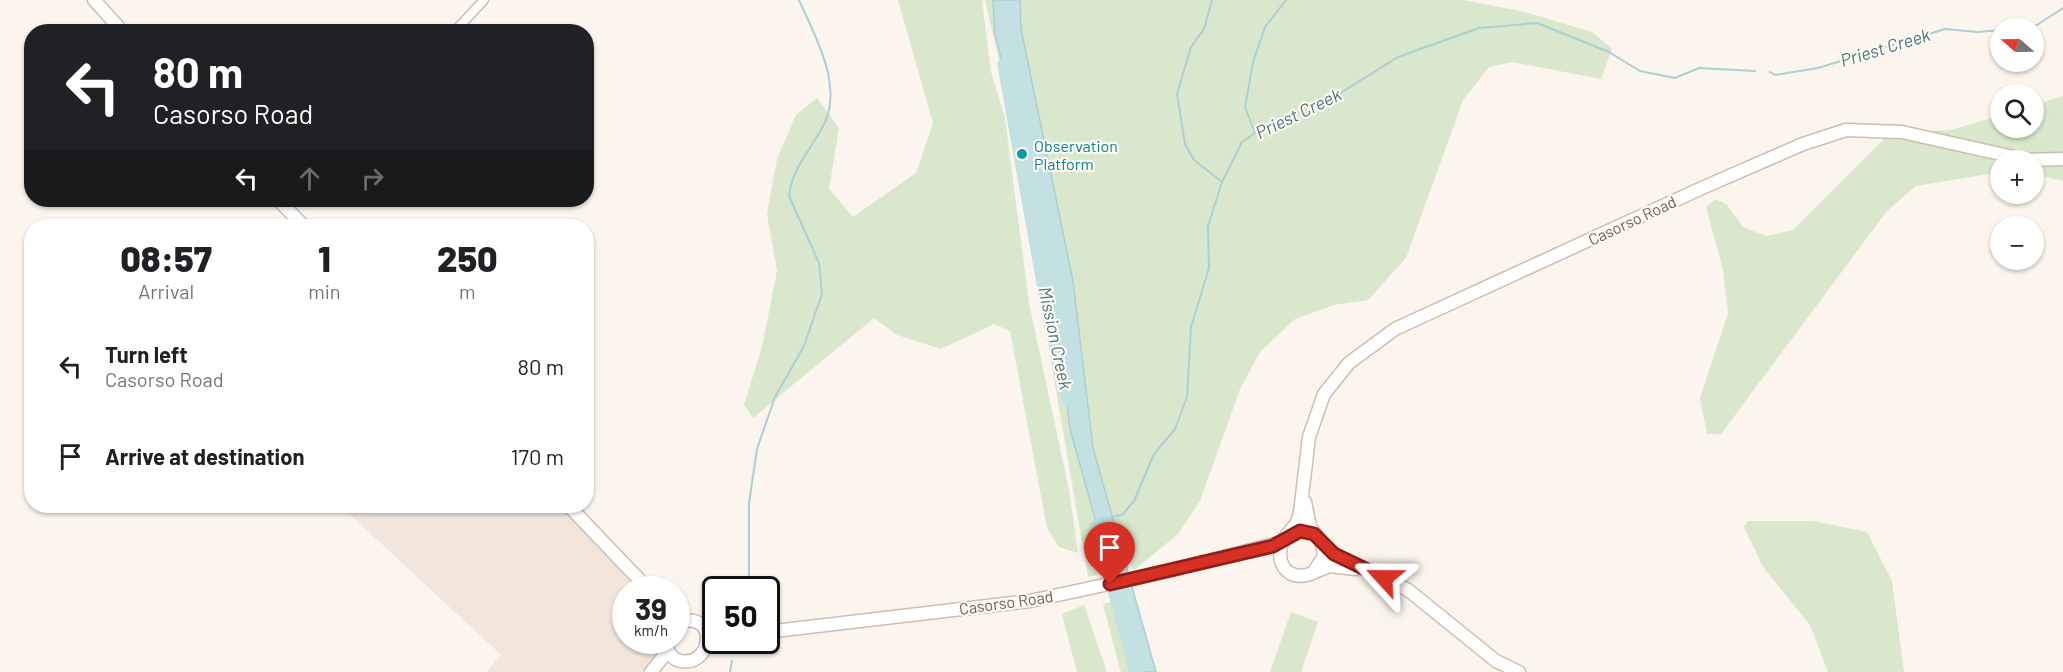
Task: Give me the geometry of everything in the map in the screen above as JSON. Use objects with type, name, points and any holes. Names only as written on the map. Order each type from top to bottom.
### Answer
[{"type":"main road","points":[[94,0],[116,24]]},
{"type":"main road","name":"Casorso Road","points":[[780,630],[1030,601],[1088,590],[1242,554],[1284,539],[1296,524],[1304,486],[1309,437],[1324,394],[1349,363],[1395,328],[1803,144],[1846,130],[1868,129],[1902,132],[2027,160],[2063,159]]},
{"type":"main road","name":"Casorso Road","points":[[1304,486],[1306,512],[1318,538]]},
{"type":"main road","points":[[576,513],[636,576]]},
{"type":"main road","points":[[1365,570],[1330,566],[1299,576],[1286,570],[1282,564],[1279,549],[1284,539],[1300,531],[1318,538],[1334,554],[1408,590],[1496,661],[1519,672]]},
{"type":"main road","points":[[1313,573],[1324,556],[1318,538]]},
{"type":"main road","name":"Casorso Road","points":[[1242,554],[1266,556],[1282,564]]},
{"type":"main road","points":[[690,622],[702,627]]},
{"type":"main road","points":[[652,671],[663,654]]},
{"type":"main road","points":[[671,654],[679,662]]},
{"type":"main road","points":[[652,671],[679,662],[693,662],[703,654]]},
{"type":"street","points":[[462,24],[484,0]]},
{"type":"shaded area","points":[[348,513],[571,513],[630,576],[612,576],[612,654],[658,654],[643,672],[486,672],[501,655]]},
{"type":"green space","points":[[898,0],[982,0],[991,72],[1005,118],[1029,303],[1069,490],[1078,553],[1059,547],[1047,528],[1010,331],[994,324],[941,349],[897,335],[874,318],[753,418],[744,405],[762,347],[777,271],[767,214],[777,159],[796,115],[817,98],[839,128],[829,189],[853,217],[916,173],[933,123]]},
{"type":"green space","points":[[985,0],[1463,0],[1525,12],[1592,32],[1612,49],[1601,79],[1512,62],[1489,67],[1463,100],[1406,258],[1368,300],[1334,305],[1295,319],[1260,352],[1240,389],[1200,501],[1178,534],[1133,571],[1126,553],[1129,568],[1088,577],[1050,355],[1023,164]]},
{"type":"green space","points":[[2063,96],[2063,181],[2044,176],[2044,150],[1990,150],[1990,174],[1916,186],[1887,211],[1721,434],[1707,434],[1700,398],[1728,313],[1723,270],[1706,207],[1716,199],[1727,205],[1743,227],[1766,236],[1793,230],[1890,133],[1951,130],[1990,118],[1990,138],[2044,138],[2044,102]]},
{"type":"green space","points":[[1748,521],[1813,521],[1867,532],[1892,581],[1904,672],[1828,672],[1810,625],[1763,567],[1744,527]]},
{"type":"green space","points":[[1128,598],[1149,672],[1121,672],[1119,666],[1103,604]]},
{"type":"green space","points":[[1084,605],[1107,672],[1077,672],[1062,614]]},
{"type":"green space","points":[[1291,612],[1318,622],[1301,672],[1270,672]]},
{"type":"water","name":"Mission Creek","points":[[993,0],[1020,0],[1021,29],[1073,281],[1093,448],[1156,672],[1138,672],[1070,429],[1059,333],[1040,257],[1030,173],[995,34]]},
{"type":"waterway","points":[[749,576],[749,503],[757,449],[775,397],[804,346],[822,294],[819,263],[789,196],[797,169],[828,114],[830,98],[830,81],[826,64],[799,0]]},
{"type":"waterway","points":[[1212,0],[1204,29],[1191,47],[1177,94],[1185,144],[1194,160],[1222,182]]},
{"type":"waterway","points":[[1255,133],[1245,107],[1253,62],[1265,27],[1286,0]]},
{"type":"waterway","name":"Priest Creek","points":[[2044,20],[2063,8]]},
{"type":"waterway","name":"Priest Creek","points":[[1111,517],[1122,515],[1134,501],[1154,454],[1175,429],[1187,397],[1191,327],[1209,268],[1208,226],[1222,182],[1242,142],[1255,133],[1342,92],[1398,57],[1479,28],[1537,23],[1609,52],[1640,71],[1675,78],[1699,68],[1755,71]]},
{"type":"waterway","name":"Priest Creek","points":[[1770,72],[1775,75],[1818,68],[1945,29],[1990,31]]},
{"type":"waterway","name":"Mission Creek","points":[[1005,65],[1051,323],[1069,398]]},
{"type":"waterway","name":"Mission Creek","points":[[1098,527],[1137,672]]},
{"type":"waterway","points":[[730,672],[732,661]]},
{"type":"place","name":"Observation Platform","points":[[1022,154]]},
{"type":"route","points":[[1110,584],[1273,546],[1282,542],[1293,532],[1300,531],[1314,534],[1334,554],[1384,578]]}]
